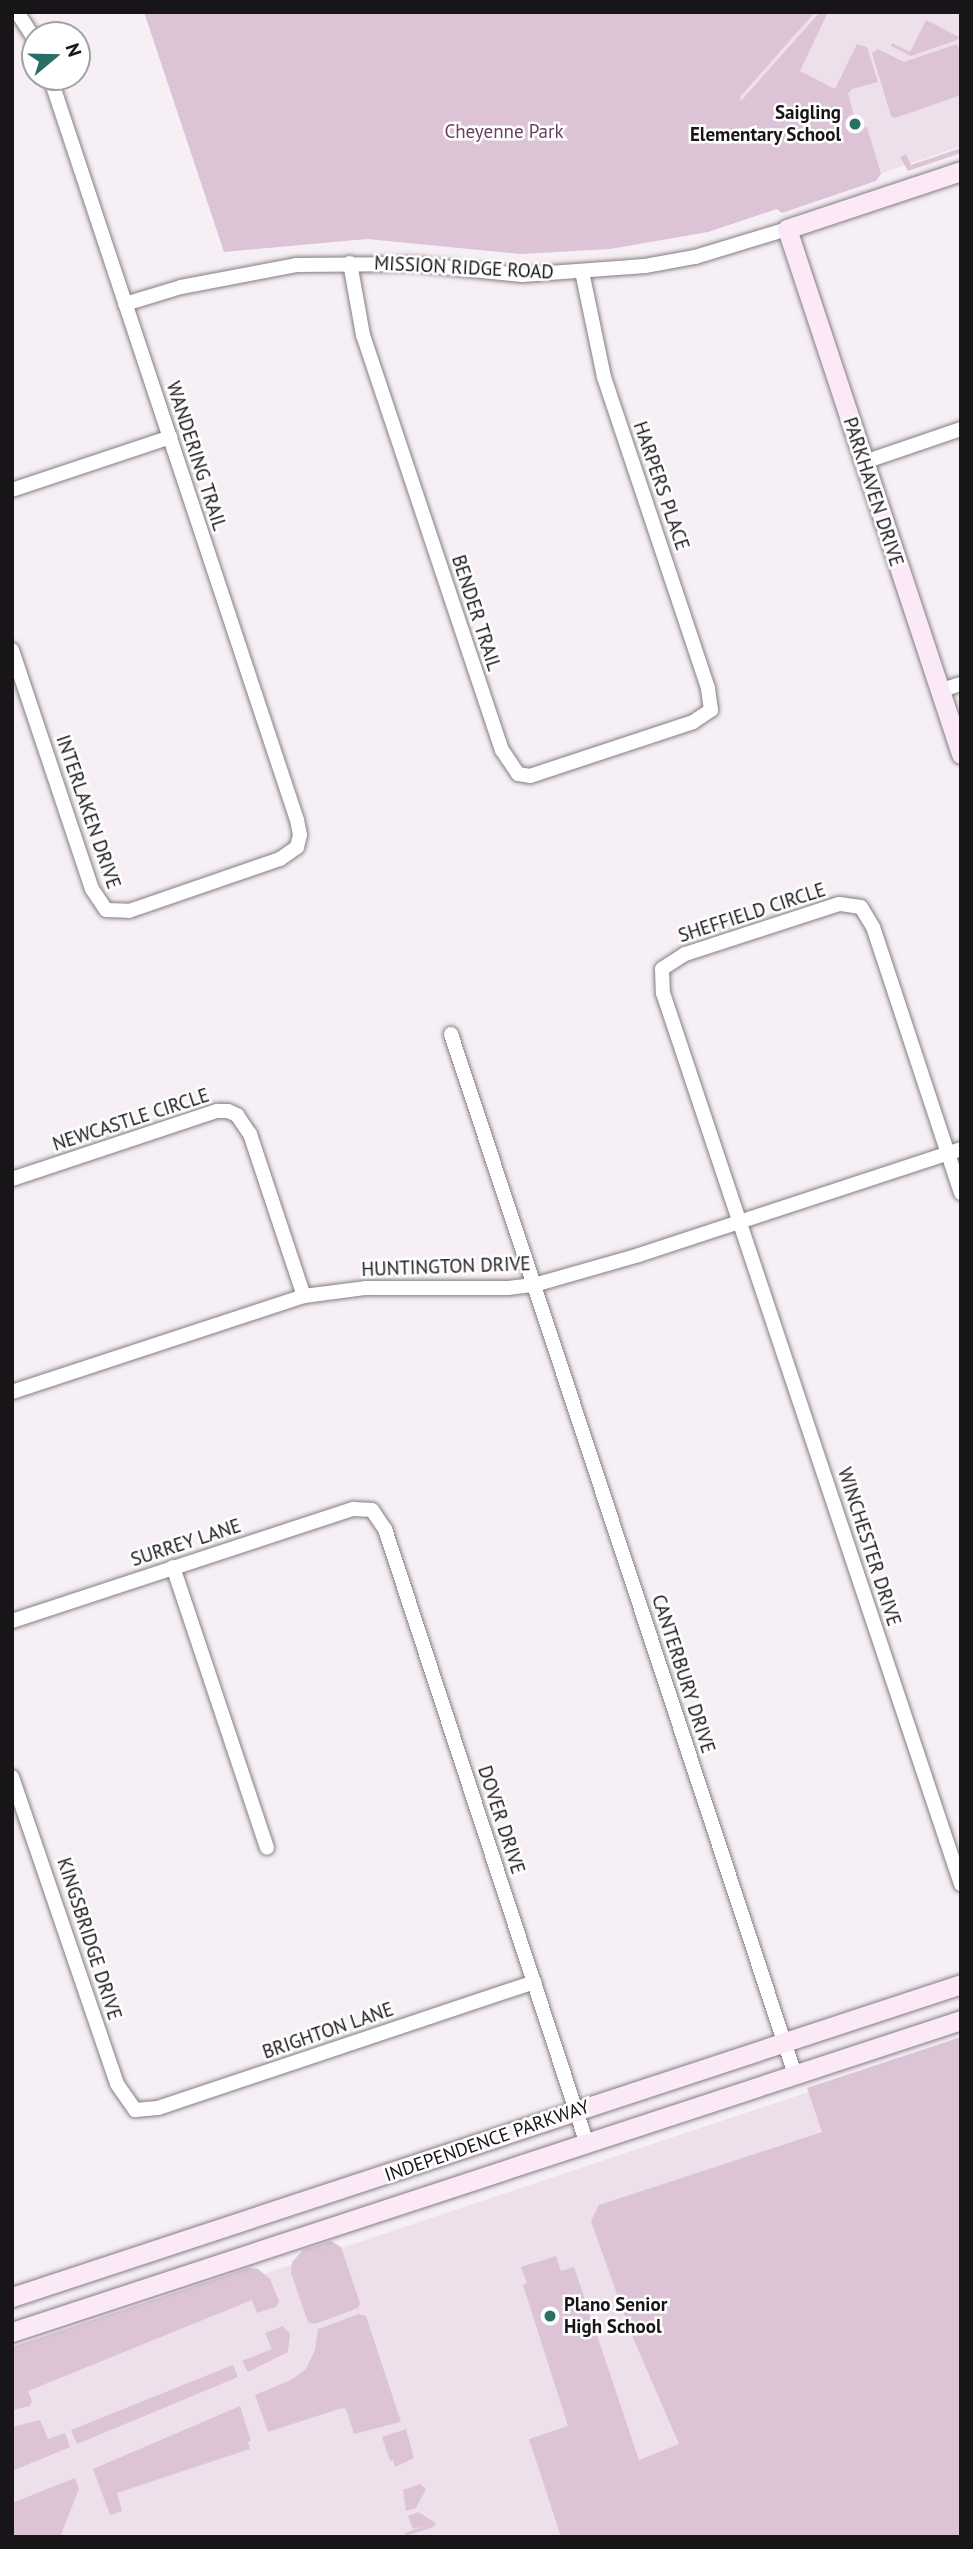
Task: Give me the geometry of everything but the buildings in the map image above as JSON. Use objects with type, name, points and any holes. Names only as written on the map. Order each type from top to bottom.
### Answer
[{"type":"main road","name":"MISSION RIDGE ROAD","points":[[786,229],[961,170]]},
{"type":"main road","name":"PARKHAVEN DRIVE","points":[[786,229],[961,754]]},
{"type":"main road","name":"INDEPENDENCE PARKWAY","points":[[12,2297],[961,1984]]},
{"type":"main road","name":"INDEPENDENCE PARKWAY","points":[[12,2332],[961,2020]]},
{"type":"street","name":"WANDERING TRAIL","points":[[55,91],[297,820],[300,835],[297,847]]},
{"type":"street","name":"MISSION RIDGE ROAD","points":[[125,304],[240,274],[296,265],[413,264],[522,275],[582,272],[695,257],[786,229]]},
{"type":"street","name":"BENDER TRAIL","points":[[350,263],[363,335],[509,765],[518,774],[530,776],[544,773],[693,722],[711,710]]},
{"type":"street","name":"HARPERS PLACE","points":[[582,272],[604,377],[708,688],[711,710]]},
{"type":"street","points":[[863,462],[961,429]]},
{"type":"street","points":[[12,490],[170,437]]},
{"type":"street","name":"INTERLAKEN DRIVE","points":[[12,650],[92,889],[106,911],[129,911],[280,859],[297,847]]},
{"type":"street","points":[[939,691],[961,684]]},
{"type":"street","name":"SHEFFIELD CIRCLE","points":[[741,1222],[660,980],[662,969],[671,961],[697,950],[839,904],[862,907],[873,927],[954,1151]]},
{"type":"street","name":"CANTERBURY DRIVE","points":[[451,1034],[795,2075]]},
{"type":"street","name":"NEWCASTLE CIRCLE","points":[[12,1179],[217,1111],[228,1111],[244,1122],[250,1134],[304,1296]]},
{"type":"street","points":[[954,1151],[961,1193]]},
{"type":"street","name":"HUNTINGTON DRIVE","points":[[12,1392],[304,1296],[366,1288],[508,1288],[534,1285],[741,1222],[954,1151]]},
{"type":"street","name":"WINCHESTER DRIVE","points":[[741,1222],[961,1884]]},
{"type":"street","name":"SURREY LANE","points":[[12,1621],[353,1509],[372,1510]]},
{"type":"street","name":"DOVER DRIVE","points":[[372,1510],[385,1529],[587,2144]]},
{"type":"street","points":[[173,1567],[267,1848]]},
{"type":"street","name":"KINGSBRIDGE DRIVE","points":[[12,1777],[117,2084],[135,2110]]},
{"type":"street","name":"BRIGHTON LANE","points":[[135,2110],[158,2108],[534,1982]]},
{"type":"shaded area","name":"Saigling Elementary School","points":[[711,12],[961,12],[961,146],[777,209]]},
{"type":"shaded area","name":"Plano Senior High School","points":[[961,2041],[961,2537],[12,2537],[12,2358]]},
{"type":"green space","name":"Cheyenne Park","points":[[144,12],[815,12],[740,97],[741,101],[820,12],[828,12],[800,71],[835,89],[857,44],[867,47],[878,82],[852,89],[848,94],[858,129],[867,127],[881,174],[876,181],[782,213],[777,209],[708,232],[610,249],[521,254],[367,239],[224,252]]},
{"type":"green space","points":[[926,20],[959,37],[911,56],[891,46],[892,43],[910,52]]},
{"type":"green space","points":[[957,44],[961,55],[961,95],[895,118],[891,116],[872,53],[878,49],[904,62]]},
{"type":"green space","points":[[961,148],[961,153],[908,171],[900,157],[906,154],[911,165]]},
{"type":"green space","points":[[961,2037],[961,2537],[561,2537],[529,2439],[568,2426],[523,2285],[527,2283],[521,2267],[556,2256],[561,2271],[574,2267],[639,2460],[679,2444],[630,2331],[591,2221],[599,2205],[822,2132],[807,2088]]},
{"type":"green space","points":[[331,2241],[341,2247],[360,2303],[358,2308],[315,2324],[308,2322],[291,2273],[292,2262],[303,2250]]},
{"type":"green space","points":[[249,2268],[258,2269],[270,2279],[279,2301],[276,2307],[257,2313],[252,2300],[28,2391],[32,2401],[30,2406],[12,2410],[12,2347]]},
{"type":"green space","points":[[359,2314],[366,2316],[401,2422],[354,2434],[346,2409],[342,2408],[268,2432],[255,2395],[291,2380],[306,2369],[315,2350],[318,2329]]},
{"type":"green space","points":[[283,2326],[290,2334],[288,2352],[248,2372],[242,2361],[272,2349],[265,2333]]},
{"type":"green space","points":[[233,2365],[238,2377],[77,2444],[71,2430]]},
{"type":"green space","points":[[240,2406],[251,2441],[248,2442],[250,2449],[117,2493],[122,2511],[110,2515],[93,2469]]},
{"type":"green space","points":[[40,2420],[48,2439],[65,2433],[70,2447],[12,2471],[12,2427]]},
{"type":"green space","points":[[406,2429],[414,2458],[395,2467],[393,2460],[390,2461],[382,2437]]},
{"type":"green space","points":[[75,2478],[79,2489],[60,2537],[12,2537],[12,2503]]},
{"type":"green space","points":[[420,2484],[426,2489],[416,2508],[406,2511],[403,2490]]},
{"type":"green space","points":[[418,2512],[436,2523],[433,2527],[406,2536],[405,2533],[430,2524],[413,2529],[408,2516]]},
{"type":"place","name":"Saigling Elementary School","points":[[855,124]]},
{"type":"place","name":"Plano Senior High School","points":[[550,2316]]}]
